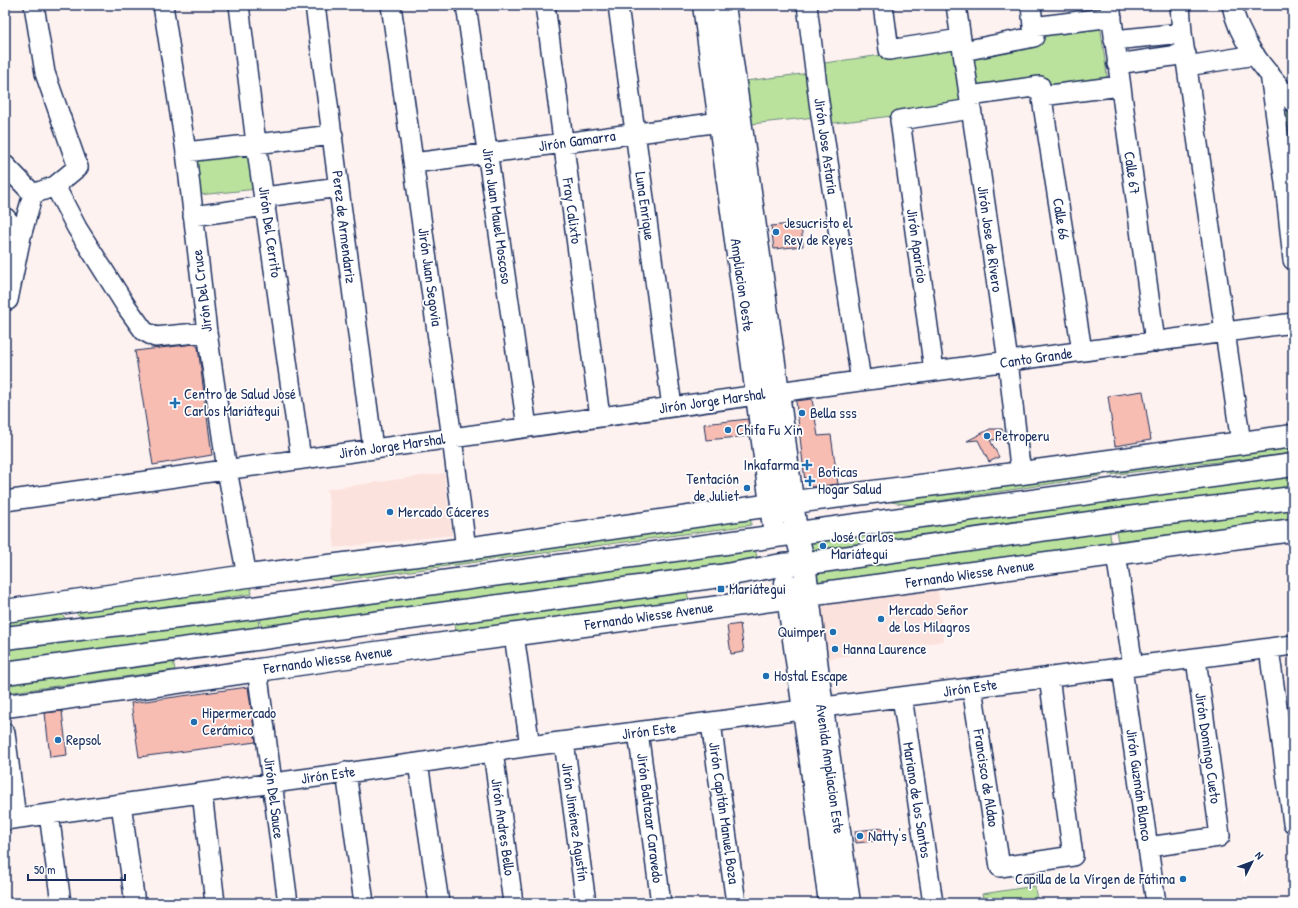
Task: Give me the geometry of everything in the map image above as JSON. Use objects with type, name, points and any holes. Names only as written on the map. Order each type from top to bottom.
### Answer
[{"type":"main road","name":"Ampliacion Oeste","points":[[704,5],[730,121],[778,392],[796,532],[804,563]]},
{"type":"main road","name":"Ampliacion Oeste","points":[[724,5],[730,121],[757,395],[775,535],[782,565]]},
{"type":"main road","points":[[5,611],[247,576],[466,549],[771,505],[1293,436]]},
{"type":"main road","points":[[5,638],[252,608],[796,532],[1293,465]]},
{"type":"main road","name":"Fernando Wiesse Avenue","points":[[5,673],[712,577],[782,565],[1111,520],[1293,498]]},
{"type":"main road","name":"Fernando Wiesse Avenue","points":[[5,706],[514,634],[1293,530]]},
{"type":"main road","name":"Avenida Ampliacion Este","points":[[804,563],[798,596],[813,709],[830,903]]},
{"type":"main road","name":"Avenida Ampliacion Este","points":[[782,565],[798,596]]},
{"type":"main road","points":[[61,603],[81,629]]},
{"type":"main road","name":"Avenida Ampliacion Este","points":[[813,709],[849,903]]},
{"type":"street","points":[[33,194],[56,186],[78,167],[45,73],[34,5]]},
{"type":"street","name":"Jirón Del Cruce","points":[[163,5],[186,152],[207,332],[227,470],[247,576]]},
{"type":"street","name":"Jirón Del Cerrito","points":[[239,5],[256,143],[266,202],[301,459]]},
{"type":"street","name":"Perez de Armendariz","points":[[315,5],[373,449]]},
{"type":"street","name":"Jirón Juan Segovia","points":[[391,5],[452,438],[466,549]]},
{"type":"street","name":"Jirón Juan Mauel Moscoso","points":[[466,5],[527,428]]},
{"type":"street","name":"Fray Calixto","points":[[545,5],[600,417]]},
{"type":"street","name":"Luna Enrique","points":[[618,5],[672,407]]},
{"type":"street","name":"Jirón Jose Astaria","points":[[807,5],[819,102],[861,381]]},
{"type":"street","points":[[883,5],[889,50],[961,45],[1034,32],[1111,11]]},
{"type":"street","name":"Jirón Jose de Rivero","points":[[956,5],[1008,361],[1022,473]]},
{"type":"street","points":[[1030,5],[1034,32]]},
{"type":"street","points":[[1180,5],[1182,33],[1241,444]]},
{"type":"street","points":[[1232,5],[1238,27],[1255,55],[1293,102]]},
{"type":"street","name":"Calle 67","points":[[1111,11],[1155,342]]},
{"type":"street","points":[[1114,40],[1182,33]]},
{"type":"street","points":[[1117,64],[1255,55]]},
{"type":"street","points":[[1270,74],[1289,182],[1293,260]]},
{"type":"street","points":[[971,102],[1041,91],[1120,86]]},
{"type":"street","name":"Calle 66","points":[[1041,91],[1082,352]]},
{"type":"street","name":"Jirón Aparicio","points":[[934,371],[900,120],[971,102]]},
{"type":"street","name":"Jirón Gamarra","points":[[414,163],[730,121]]},
{"type":"street","points":[[186,152],[333,135]]},
{"type":"street","points":[[5,165],[33,194]]},
{"type":"street","points":[[56,186],[77,228],[126,306],[144,331],[154,337],[207,332]]},
{"type":"street","points":[[193,216],[338,187]]},
{"type":"street","points":[[8,300],[21,236],[33,194]]},
{"type":"street","points":[[5,217],[21,236]]},
{"type":"street","name":"Canto Grande","points":[[778,392],[1293,323]]},
{"type":"street","name":"Jirón Jorge Marshal","points":[[5,501],[778,392]]},
{"type":"street","name":"Jirón Guzmán Blanco","points":[[1116,554],[1127,667],[1156,903]]},
{"type":"street","points":[[514,634],[530,746]]},
{"type":"street","name":"Jirón Este","points":[[11,819],[418,763],[493,751],[1293,645]]},
{"type":"street","points":[[1269,649],[1293,823]]},
{"type":"street","name":"Jirón Domingo Cueto","points":[[1148,847],[1219,837],[1196,659]]},
{"type":"street","name":"Jirón Del Sauce","points":[[257,670],[288,903]]},
{"type":"street","name":"Francisco de Aldao","points":[[972,688],[1000,867],[1073,856],[1049,677]]},
{"type":"street","name":"Mariano de los Santos","points":[[902,697],[933,903]]},
{"type":"street","name":"Jirón Capitán Manuel Boza","points":[[711,723],[736,903]]},
{"type":"street","name":"Jirón Baltazar Caravedo","points":[[638,732],[661,903]]},
{"type":"street","points":[[5,733],[11,819]]},
{"type":"street","name":"Jirón Jiménez Agustín","points":[[564,742],[586,903]]},
{"type":"street","name":"Jirón Andres Bello","points":[[493,751],[513,903]]},
{"type":"street","points":[[418,763],[439,903]]},
{"type":"street","points":[[346,772],[364,903]]},
{"type":"street","points":[[202,793],[215,903]]},
{"type":"street","points":[[122,804],[135,903]]},
{"type":"street","points":[[49,814],[61,903]]},
{"type":"shaded area","name":"Mercado Cáceres","points":[[444,473],[452,535],[335,548],[327,489]]},
{"type":"shaded area","name":"Mercado Señor de los Milagros","points":[[937,582],[944,641],[827,659],[819,598]]},
{"type":"green space","points":[[1100,24],[1108,83],[975,90],[968,53],[1038,31]]},
{"type":"green space","points":[[952,46],[962,103],[892,116],[826,124],[817,64],[882,55],[883,58]]},
{"type":"green space","points":[[810,73],[815,117],[751,124],[745,81]]},
{"type":"green space","points":[[1278,98],[1293,105],[1293,178]]},
{"type":"green space","points":[[252,152],[257,189],[199,195],[195,158]]},
{"type":"green space","points":[[1293,441],[1293,453],[1109,475],[1107,463]]},
{"type":"green space","points":[[1101,464],[1102,476],[911,505],[891,502],[891,495]]},
{"type":"green space","points":[[1293,471],[1293,490],[805,555],[800,534]]},
{"type":"green space","points":[[1293,504],[1293,519],[1118,541],[1115,526]]},
{"type":"green space","points":[[750,512],[751,525],[336,581],[318,575]]},
{"type":"green space","points":[[1109,526],[1111,543],[818,582],[815,566]]},
{"type":"green space","points":[[754,538],[757,560],[262,629],[258,608]]},
{"type":"green space","points":[[249,580],[252,594],[83,618],[68,607]]},
{"type":"green space","points":[[673,587],[687,592],[689,601],[456,633],[454,617]]},
{"type":"green space","points":[[257,608],[259,629],[5,665],[5,643]]},
{"type":"green space","points":[[56,610],[69,621],[5,629],[5,617]]},
{"type":"green space","points":[[172,655],[175,670],[5,693],[5,678]]},
{"type":"green space","points":[[1035,886],[1037,903],[984,903],[982,894]]},
{"type":"building","points":[[801,223],[803,246],[774,249],[771,226]]},
{"type":"building","name":"Centro de Salud José Carlos Mariátegui","points":[[194,344],[198,347],[212,455],[153,465],[135,351]]},
{"type":"building","points":[[1143,391],[1151,440],[1115,446],[1108,396]]},
{"type":"building","points":[[812,399],[818,436],[831,435],[838,484],[811,487],[805,482],[796,401]]},
{"type":"building","name":"Chifa Fu Xin","points":[[748,419],[750,436],[706,440],[704,424]]},
{"type":"building","points":[[990,429],[1002,429],[1003,439],[990,440],[999,457],[989,462],[978,440],[967,441]]},
{"type":"building","points":[[740,624],[744,652],[731,654],[727,626]]},
{"type":"building","name":"Hipermercado Cerámico","points":[[248,687],[256,742],[139,757],[131,703]]},
{"type":"building","points":[[62,711],[67,755],[50,757],[45,713]]},
{"type":"building","points":[[883,828],[885,840],[856,843],[855,831]]},
{"type":"place","name":"Jesucristo el Rey de Reyes","points":[[776,232]]},
{"type":"place","name":"Centro de Salud José Carlos Mariátegui","points":[[175,403]]},
{"type":"place","name":"Bella sss","points":[[802,413]]},
{"type":"place","name":"Chifa Fu Xin","points":[[728,430]]},
{"type":"place","name":"Petroperu","points":[[987,436]]},
{"type":"place","name":"Inkafarma","points":[[807,465]]},
{"type":"place","name":"Boticas Hogar Salud","points":[[810,481]]},
{"type":"place","name":"Tentación de Juliet","points":[[747,488]]},
{"type":"place","name":"Mercado Cáceres","points":[[390,512]]},
{"type":"place","name":"José Carlos Mariátegui","points":[[823,546]]},
{"type":"place","name":"Mariátegui","points":[[721,589]]},
{"type":"place","name":"Mercado Señor de los Milagros","points":[[881,619]]},
{"type":"place","name":"Quimper","points":[[833,632]]},
{"type":"place","name":"Hanna Laurence","points":[[835,649]]},
{"type":"place","name":"Hostal Escape","points":[[766,676]]},
{"type":"place","name":"Hipermercado Cerámico","points":[[194,722]]},
{"type":"place","name":"Repsol","points":[[58,740]]},
{"type":"place","name":"Natty's","points":[[860,836]]},
{"type":"place","name":"Capilla de la Vírgen de Fátima","points":[[1183,879]]}]
